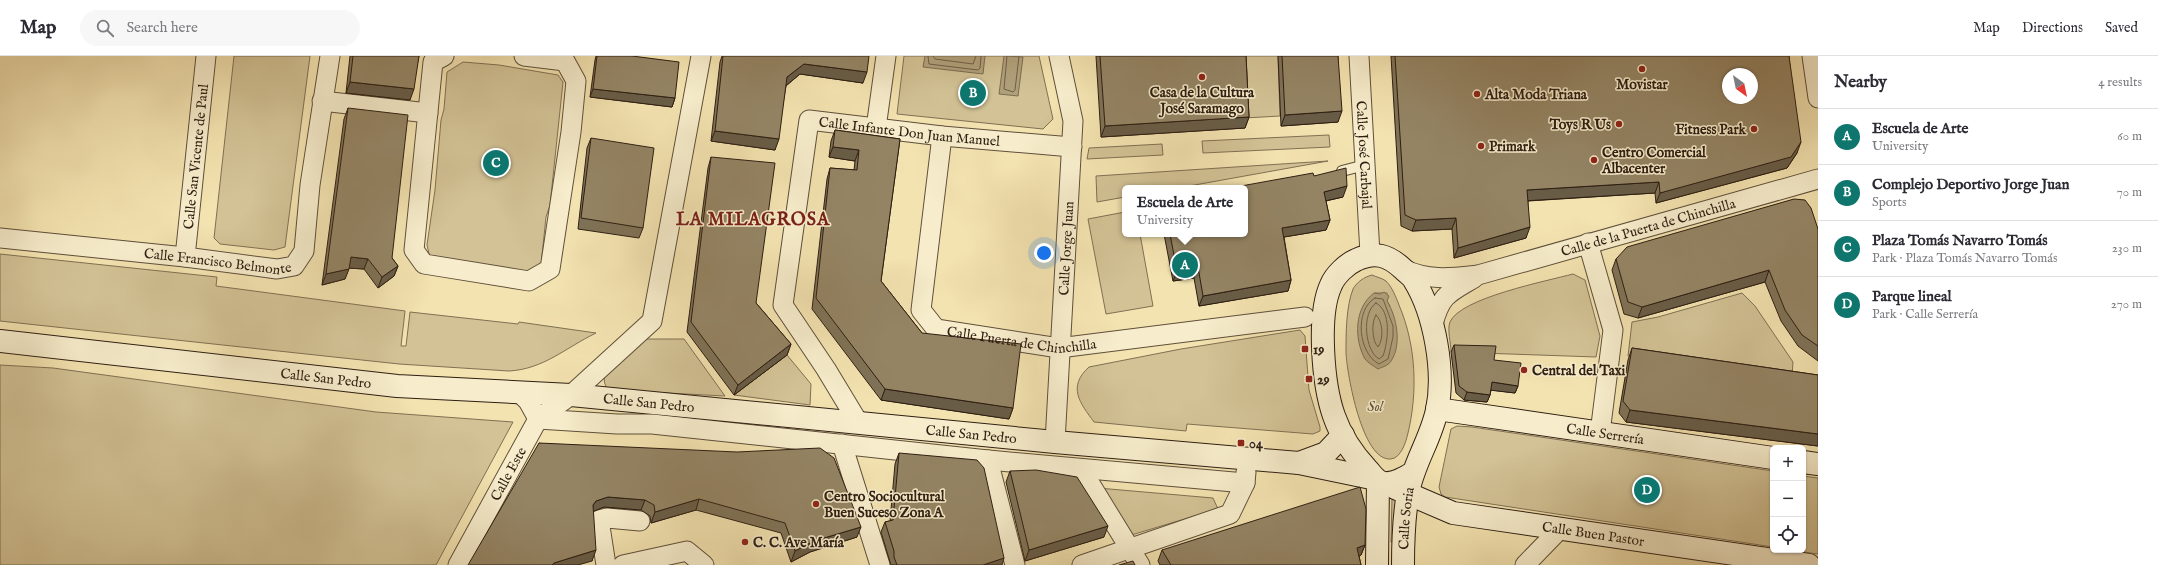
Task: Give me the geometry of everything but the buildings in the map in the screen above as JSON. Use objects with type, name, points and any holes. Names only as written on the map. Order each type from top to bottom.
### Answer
[{"type":"main road","name":"Calle Soria","points":[[1370,254],[1393,260],[1414,279],[1433,324],[1439,378],[1437,409],[1428,439],[1414,472],[1408,493],[1403,565]]},
{"type":"main road","points":[[1370,254],[1352,261],[1341,271],[1331,284],[1327,301],[1314,322],[1334,415],[1342,435],[1357,458],[1379,481],[1399,481],[1414,472]]},
{"type":"main road","name":"Calle San Pedro","points":[[0,341],[397,386],[571,395],[1055,442],[1299,463],[1379,481]]},
{"type":"main road","name":"Calle Serrería","points":[[1437,409],[1770,458]]},
{"type":"main road","name":"Calle San Pedro","points":[[1299,463],[1326,453],[1342,435]]},
{"type":"main road","points":[[1806,462],[1818,464]]},
{"type":"main road","name":"Calle Soria","points":[[1378,565],[1379,481]]},
{"type":"main road","name":"Calle Buen Pastor","points":[[1379,481],[1453,513],[1749,561],[1810,565]]},
{"type":"street","name":"Calle San Vicente de Paul","points":[[185,257],[206,56]]},
{"type":"street","name":"Calle Francisco Belmonte","points":[[0,238],[185,257],[277,269],[294,266],[304,251],[322,100],[330,56]]},
{"type":"street","points":[[444,56],[433,62],[414,250],[424,264],[529,281],[550,269],[571,132],[576,81],[565,62],[524,56]]},
{"type":"street","name":"Calle Este","points":[[458,565],[538,419],[571,395],[652,321],[701,56]]},
{"type":"street","points":[[876,128],[886,56]]},
{"type":"street","name":"Calle Jorge Juan","points":[[1055,442],[1059,348],[1073,122],[1059,56]]},
{"type":"street","name":"Calle José Carbajal","points":[[1359,56],[1370,254]]},
{"type":"street","points":[[1812,56],[1818,98]]},
{"type":"street","points":[[322,100],[428,113]]},
{"type":"street","name":"Calle Infante Don Juan Manuel","points":[[858,422],[783,305],[809,120],[942,136],[1072,147]]},
{"type":"street","name":"Calle Puerta de Chinchilla","points":[[942,136],[921,310],[936,329],[1059,348],[1314,322]]},
{"type":"street","name":"Calle de la Puerta de Chinchilla","points":[[1403,269],[1419,276],[1435,278],[1478,275],[1818,179]]},
{"type":"street","points":[[1588,243],[1613,330],[1600,433]]},
{"type":"street","name":"Calle de la Puerta de Chinchilla","points":[[1433,324],[1438,306],[1443,299],[1478,275]]},
{"type":"street","points":[[519,392],[528,401],[538,419]]},
{"type":"street","name":"Calle San Pedro","points":[[538,419],[617,424],[652,424],[988,460],[1245,483]]},
{"type":"street","points":[[842,444],[880,565]]},
{"type":"street","points":[[1082,565],[1136,557],[1230,514],[1245,483],[1248,458]]},
{"type":"street","points":[[988,460],[1015,565]]},
{"type":"street","points":[[1081,469],[1136,557]]},
{"type":"street","points":[[606,565],[598,520],[607,518],[640,521]]},
{"type":"street","points":[[1525,565],[1559,530]]},
{"type":"street","points":[[623,565],[687,551],[704,565]]},
{"type":"lane","points":[[1342,171],[1365,165]]},
{"type":"green space","points":[[234,56],[310,56],[285,247],[274,250],[220,244],[214,238]]},
{"type":"green space","points":[[904,56],[1039,56],[1053,119],[1043,129],[897,114]]},
{"type":"green space","points":[[1242,56],[1278,56],[1280,116],[1245,118]]},
{"type":"green space","points":[[463,62],[499,65],[558,75],[563,82],[550,205],[546,217],[541,265],[524,273],[430,258],[427,245],[435,190],[447,72]]},
{"type":"green space","points":[[1329,135],[1330,147],[1203,153],[1202,141]]},
{"type":"green space","points":[[1162,144],[1163,155],[1087,159],[1089,148]]},
{"type":"green space","points":[[1328,161],[1195,185],[1122,185],[1122,198],[1097,202],[1096,176]]},
{"type":"green space","points":[[1122,213],[1122,237],[1141,237],[1153,306],[1106,314],[1088,219]]},
{"type":"green space","points":[[0,254],[217,277],[216,286],[405,311],[401,346],[406,346],[410,312],[518,324],[519,322],[596,333],[544,362],[522,369],[509,371],[399,364],[0,321]]},
{"type":"green space","points":[[1573,274],[1585,280],[1600,336],[1596,357],[1451,352],[1449,325],[1457,313],[1486,298]]},
{"type":"green space","name":"Sol","points":[[1372,275],[1386,281],[1397,299],[1409,336],[1414,368],[1413,401],[1407,437],[1398,456],[1391,459],[1381,456],[1372,447],[1364,432],[1353,396],[1347,363],[1346,329],[1351,296],[1353,289],[1357,284]],"holes":[[[1374,293],[1387,293],[1387,301],[1390,306],[1366,360],[1359,340]]]},
{"type":"green space","points":[[1742,293],[1755,306],[1793,362],[1792,376],[1637,354],[1628,356],[1632,322],[1658,317]]},
{"type":"green space","points":[[1300,330],[1305,336],[1309,390],[1320,427],[1320,431],[1313,434],[1187,424],[1186,431],[1094,422],[1080,402],[1077,388],[1082,374],[1089,367],[1181,349]]},
{"type":"green space","points":[[642,339],[684,339],[725,396],[610,390],[605,384],[605,373]]},
{"type":"green space","points":[[787,355],[811,384],[810,405],[734,395]]},
{"type":"green space","points":[[0,365],[53,368],[376,412],[513,422],[436,565],[0,565]]},
{"type":"green space","points":[[1457,426],[1472,427],[1770,471],[1770,547],[1445,497],[1441,494],[1439,487],[1451,429]]},
{"type":"green space","points":[[1806,476],[1818,478],[1818,554],[1806,552]]},
{"type":"green space","points":[[1098,488],[1213,498],[1218,509],[1128,536]]},
{"type":"green space","points":[[1392,498],[1396,498],[1395,542],[1391,542]]},
{"type":"water","points":[[925,56],[985,56],[983,74],[923,67]]},
{"type":"water","points":[[1004,56],[1023,57],[1018,96],[999,94]]},
{"type":"water","points":[[1384,292],[1389,296],[1387,301],[1396,323],[1397,339],[1394,354],[1390,363],[1378,369],[1365,359],[1361,351],[1358,324],[1359,315],[1367,299],[1374,293],[1380,294]]},
{"type":"place","name":"Movistar","points":[[1642,69]]},
{"type":"place","name":"Casa de la Cultura José Saramago","points":[[1202,77]]},
{"type":"place","name":"Complejo Deportivo Jorge Juan","points":[[973,93]]},
{"type":"place","name":"Alta Moda Triana","points":[[1477,94]]},
{"type":"place","name":"Toys R Us","points":[[1619,124]]},
{"type":"place","name":"Fitness Park","points":[[1754,129]]},
{"type":"place","name":"Primark","points":[[1481,146]]},
{"type":"place","name":"Centro Comercial Albacenter","points":[[1594,160]]},
{"type":"place","name":"Plaza Tomás Navarro Tomás","points":[[496,163]]},
{"type":"place","name":"Escuela de Arte","points":[[1185,265]]},
{"type":"place","name":"19","points":[[1305,349]]},
{"type":"place","name":"Central del Taxi","points":[[1524,370]]},
{"type":"place","name":"29","points":[[1309,379]]},
{"type":"place","name":"04","points":[[1241,443]]},
{"type":"place","name":"Parque lineal","points":[[1647,490]]},
{"type":"place","name":"Centro Sociocultural Buen Suceso Zona A","points":[[816,504]]},
{"type":"place","name":"C. C. Ave María","points":[[745,542]]},
{"type":"district","name":"LA MILAGROSA","points":[[753,219]]}]
